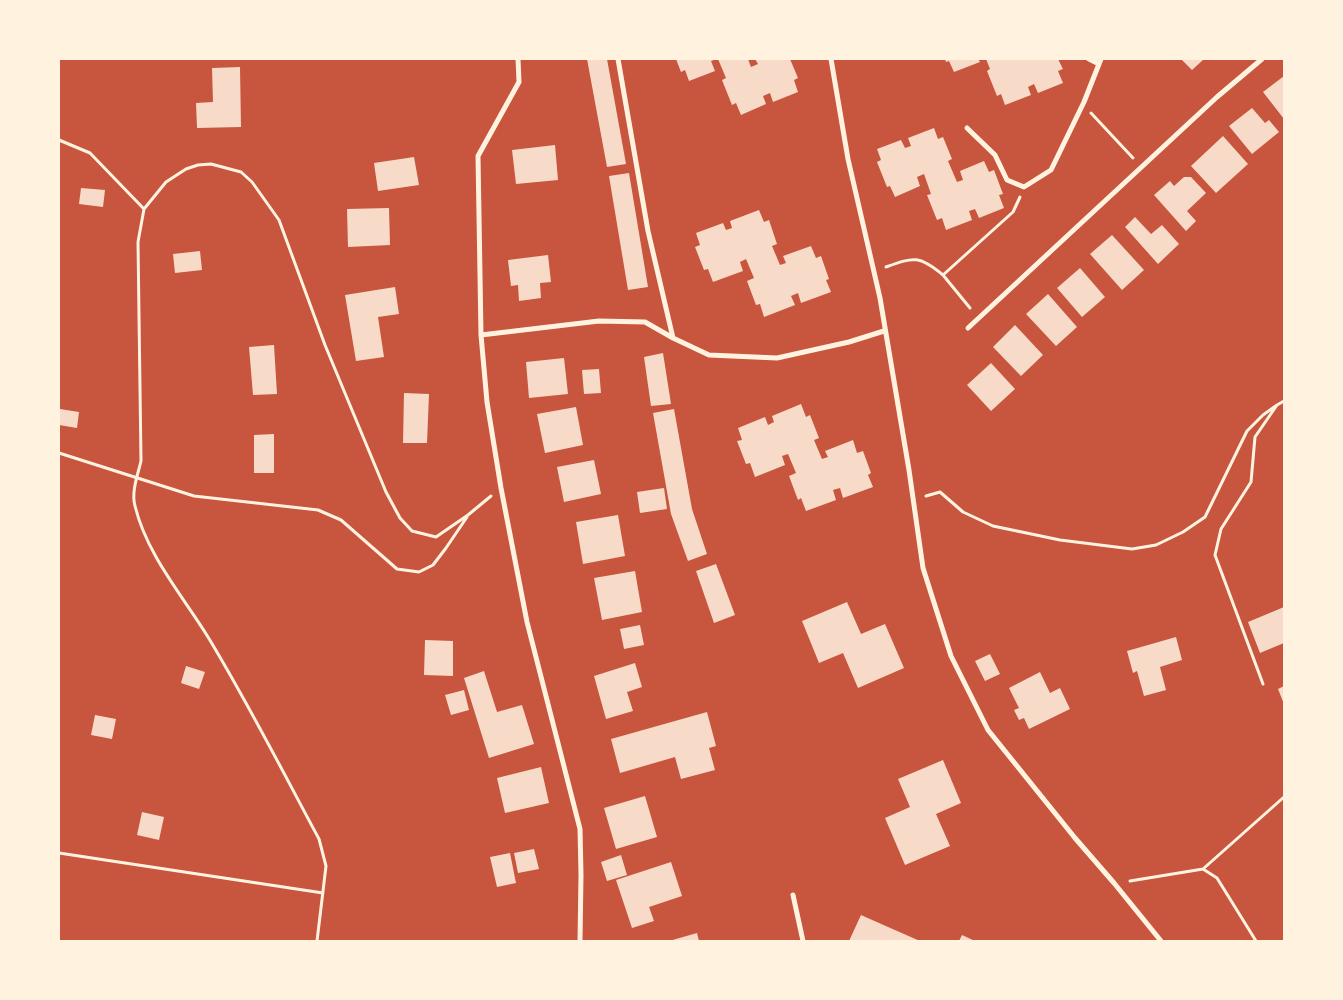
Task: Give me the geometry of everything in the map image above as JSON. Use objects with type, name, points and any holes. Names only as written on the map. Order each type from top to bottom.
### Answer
[{"type":"street","points":[[518,59],[519,82],[478,156],[481,335],[487,402],[501,488],[527,622],[580,829],[580,941]]},
{"type":"street","points":[[618,59],[648,231],[673,338]]},
{"type":"street","points":[[831,59],[848,159],[880,298],[923,568],[951,656],[988,730],[1161,941]]},
{"type":"street","points":[[967,128],[994,155],[1007,180],[1024,187],[1051,170],[1100,62],[1089,59]]},
{"type":"street","points":[[968,328],[1217,97],[1262,59]]},
{"type":"street","points":[[481,335],[599,321],[645,322],[709,355],[777,358],[884,332]]},
{"type":"street","points":[[793,895],[804,941]]},
{"type":"path","points":[[1082,105],[1142,167]]},
{"type":"path","points":[[59,140],[90,153],[144,209]]},
{"type":"path","points":[[317,941],[326,866],[320,839],[208,637],[146,538],[134,504],[136,479],[141,461],[138,242],[144,209],[166,182],[186,169],[210,164],[240,172],[252,182],[278,220],[325,345],[386,492],[400,518],[412,531],[436,537],[468,515],[501,488]]},
{"type":"path","points":[[943,275],[1013,212],[1024,187]]},
{"type":"path","points":[[873,272],[911,258],[928,263],[943,275],[979,318]]},
{"type":"path","points":[[913,500],[940,492],[963,512],[993,526],[1060,540],[1132,549],[1156,545],[1183,532],[1205,517],[1247,432],[1263,415],[1284,401]]},
{"type":"path","points":[[1263,684],[1215,555],[1222,529],[1251,482],[1255,438],[1277,405]]},
{"type":"path","points":[[59,453],[194,496],[318,510],[341,520],[397,569],[419,572],[433,565],[468,515]]},
{"type":"path","points":[[1114,883],[1203,869],[1284,796]]},
{"type":"path","points":[[59,854],[322,893]]},
{"type":"path","points":[[1203,869],[1217,878],[1256,941]]},
{"type":"building","points":[[587,59],[607,59],[626,164],[607,167]]},
{"type":"building","points":[[676,59],[717,59],[711,61],[715,71],[689,81],[685,70],[681,72]]},
{"type":"building","points":[[718,59],[748,59],[751,67],[758,64],[755,59],[790,59],[798,78],[794,80],[798,92],[773,102],[770,93],[763,96],[766,104],[741,115],[736,103],[732,105],[722,80],[726,78]]},
{"type":"building","points":[[945,59],[978,59],[980,62],[954,72],[949,61],[946,62]]},
{"type":"building","points":[[986,59],[1058,59],[1063,69],[1058,71],[1063,83],[1038,93],[1034,84],[1028,87],[1031,95],[1005,105],[1001,94],[997,96],[987,71],[990,69]]},
{"type":"building","points":[[1181,59],[1204,59],[1192,70]]},
{"type":"building","points":[[240,67],[241,127],[197,128],[196,103],[213,102],[212,68]]},
{"type":"building","points":[[1284,76],[1284,119],[1263,92]]},
{"type":"building","points":[[1252,108],[1265,123],[1269,120],[1279,132],[1252,154],[1229,126]]},
{"type":"building","points":[[934,128],[938,139],[943,137],[952,159],[948,161],[957,182],[963,180],[960,171],[984,161],[989,172],[994,170],[1003,194],[999,195],[1004,208],[979,218],[975,209],[969,211],[972,220],[946,230],[942,218],[937,220],[927,195],[931,194],[924,174],[917,177],[920,186],[895,197],[890,186],[887,187],[877,162],[881,160],[877,149],[901,140],[905,148],[911,146],[908,138]]},
{"type":"building","points":[[1223,136],[1248,164],[1216,193],[1191,166]]},
{"type":"building","points":[[555,145],[558,180],[516,184],[512,150]]},
{"type":"building","points":[[414,157],[419,185],[378,191],[374,163]]},
{"type":"building","points":[[629,173],[648,287],[628,290],[609,176]]},
{"type":"building","points":[[1184,177],[1191,177],[1206,193],[1187,211],[1196,221],[1186,231],[1154,195],[1170,181],[1174,186]]},
{"type":"building","points":[[81,188],[105,190],[103,207],[79,204]]},
{"type":"building","points":[[389,208],[390,245],[348,247],[347,209]]},
{"type":"building","points":[[759,210],[764,222],[769,220],[777,244],[772,246],[780,265],[786,263],[783,256],[811,246],[816,258],[821,256],[829,279],[826,280],[831,292],[801,303],[798,293],[791,296],[795,305],[764,317],[760,304],[756,305],[747,281],[754,278],[746,259],[740,262],[743,271],[713,282],[708,269],[704,270],[695,247],[700,245],[696,233],[723,223],[726,230],[732,228],[730,221]]},
{"type":"building","points":[[1135,217],[1151,234],[1162,225],[1179,244],[1158,264],[1125,227]]},
{"type":"building","points":[[1112,235],[1144,270],[1122,290],[1090,254]]},
{"type":"building","points":[[200,251],[202,270],[175,273],[173,254]]},
{"type":"building","points":[[548,255],[551,282],[540,283],[541,298],[519,301],[518,285],[511,286],[508,260]]},
{"type":"building","points":[[1080,268],[1105,297],[1082,317],[1057,288]]},
{"type":"building","points":[[395,287],[399,314],[378,317],[384,357],[356,361],[345,295]]},
{"type":"building","points":[[1048,294],[1077,327],[1056,346],[1026,314]]},
{"type":"building","points":[[1015,325],[1043,355],[1021,376],[993,347]]},
{"type":"building","points":[[274,345],[277,394],[253,395],[249,347]]},
{"type":"building","points":[[663,353],[671,404],[651,406],[644,357]]},
{"type":"building","points":[[564,358],[568,394],[529,398],[526,362]]},
{"type":"building","points":[[991,363],[1015,389],[991,411],[967,385]]},
{"type":"building","points":[[599,369],[601,393],[584,394],[582,370]]},
{"type":"building","points":[[404,393],[429,394],[427,443],[403,443]]},
{"type":"building","points":[[801,404],[806,417],[810,415],[819,438],[814,440],[822,459],[828,457],[825,451],[853,440],[857,453],[863,451],[871,473],[868,475],[873,487],[843,498],[840,488],[833,490],[836,500],[806,511],[801,498],[798,500],[789,476],[796,473],[788,454],[782,456],[785,465],[755,477],[750,463],[746,464],[737,441],[742,440],[738,428],[765,417],[768,425],[774,422],[772,416]]},
{"type":"building","points":[[576,407],[583,445],[545,453],[537,414]]},
{"type":"building","points":[[60,409],[79,412],[77,428],[59,425]]},
{"type":"building","points":[[674,409],[692,509],[707,554],[688,561],[671,514],[653,413]]},
{"type":"building","points":[[274,434],[274,473],[254,473],[254,435]]},
{"type":"building","points":[[594,460],[601,494],[564,502],[557,467]]},
{"type":"building","points":[[664,488],[667,509],[640,513],[637,492]]},
{"type":"building","points":[[618,515],[625,556],[583,564],[576,522]]},
{"type":"building","points":[[716,564],[735,615],[714,623],[696,571]]},
{"type":"building","points":[[635,571],[642,612],[602,620],[594,578]]},
{"type":"building","points":[[847,602],[861,634],[885,624],[904,668],[858,688],[843,653],[819,663],[802,621]]},
{"type":"building","points":[[1284,607],[1284,643],[1260,653],[1248,622]]},
{"type":"building","points":[[640,625],[644,645],[624,649],[620,629]]},
{"type":"building","points":[[1176,637],[1182,660],[1160,667],[1166,690],[1144,696],[1137,671],[1133,673],[1127,651]]},
{"type":"building","points":[[425,640],[453,641],[453,676],[424,675]]},
{"type":"building","points":[[990,654],[1000,674],[985,681],[975,661]]},
{"type":"building","points":[[635,663],[642,687],[627,692],[633,711],[606,719],[594,676]]},
{"type":"building","points":[[186,666],[205,672],[199,689],[181,683]]},
{"type":"building","points":[[484,671],[497,712],[522,705],[534,744],[489,758],[464,678]]},
{"type":"building","points":[[1040,672],[1050,693],[1060,688],[1070,709],[1029,729],[1024,718],[1019,720],[1014,710],[1019,708],[1009,688]]},
{"type":"building","points":[[1284,686],[1284,704],[1278,689]]},
{"type":"building","points":[[464,690],[469,710],[451,715],[445,695]]},
{"type":"building","points":[[707,712],[716,746],[709,748],[715,770],[681,779],[675,757],[620,773],[611,739]]},
{"type":"building","points":[[95,715],[116,719],[112,739],[91,735]]},
{"type":"building","points":[[943,760],[961,803],[936,814],[950,846],[905,865],[885,818],[910,807],[898,779]]},
{"type":"building","points":[[541,767],[549,803],[505,813],[497,778]]},
{"type":"building","points":[[645,796],[657,837],[616,849],[604,808]]},
{"type":"building","points":[[142,812],[164,817],[159,840],[137,835]]},
{"type":"building","points":[[534,849],[539,869],[518,873],[514,853]]},
{"type":"building","points":[[510,853],[516,883],[497,887],[490,857]]},
{"type":"building","points":[[621,855],[627,875],[607,881],[601,862]]},
{"type":"building","points":[[671,862],[682,896],[649,907],[654,921],[632,928],[616,880]]},
{"type":"building","points":[[861,915],[888,927],[920,941],[849,941]]},
{"type":"building","points":[[697,933],[699,941],[669,941]]},
{"type":"building","points":[[962,935],[975,941],[959,941]]}]
